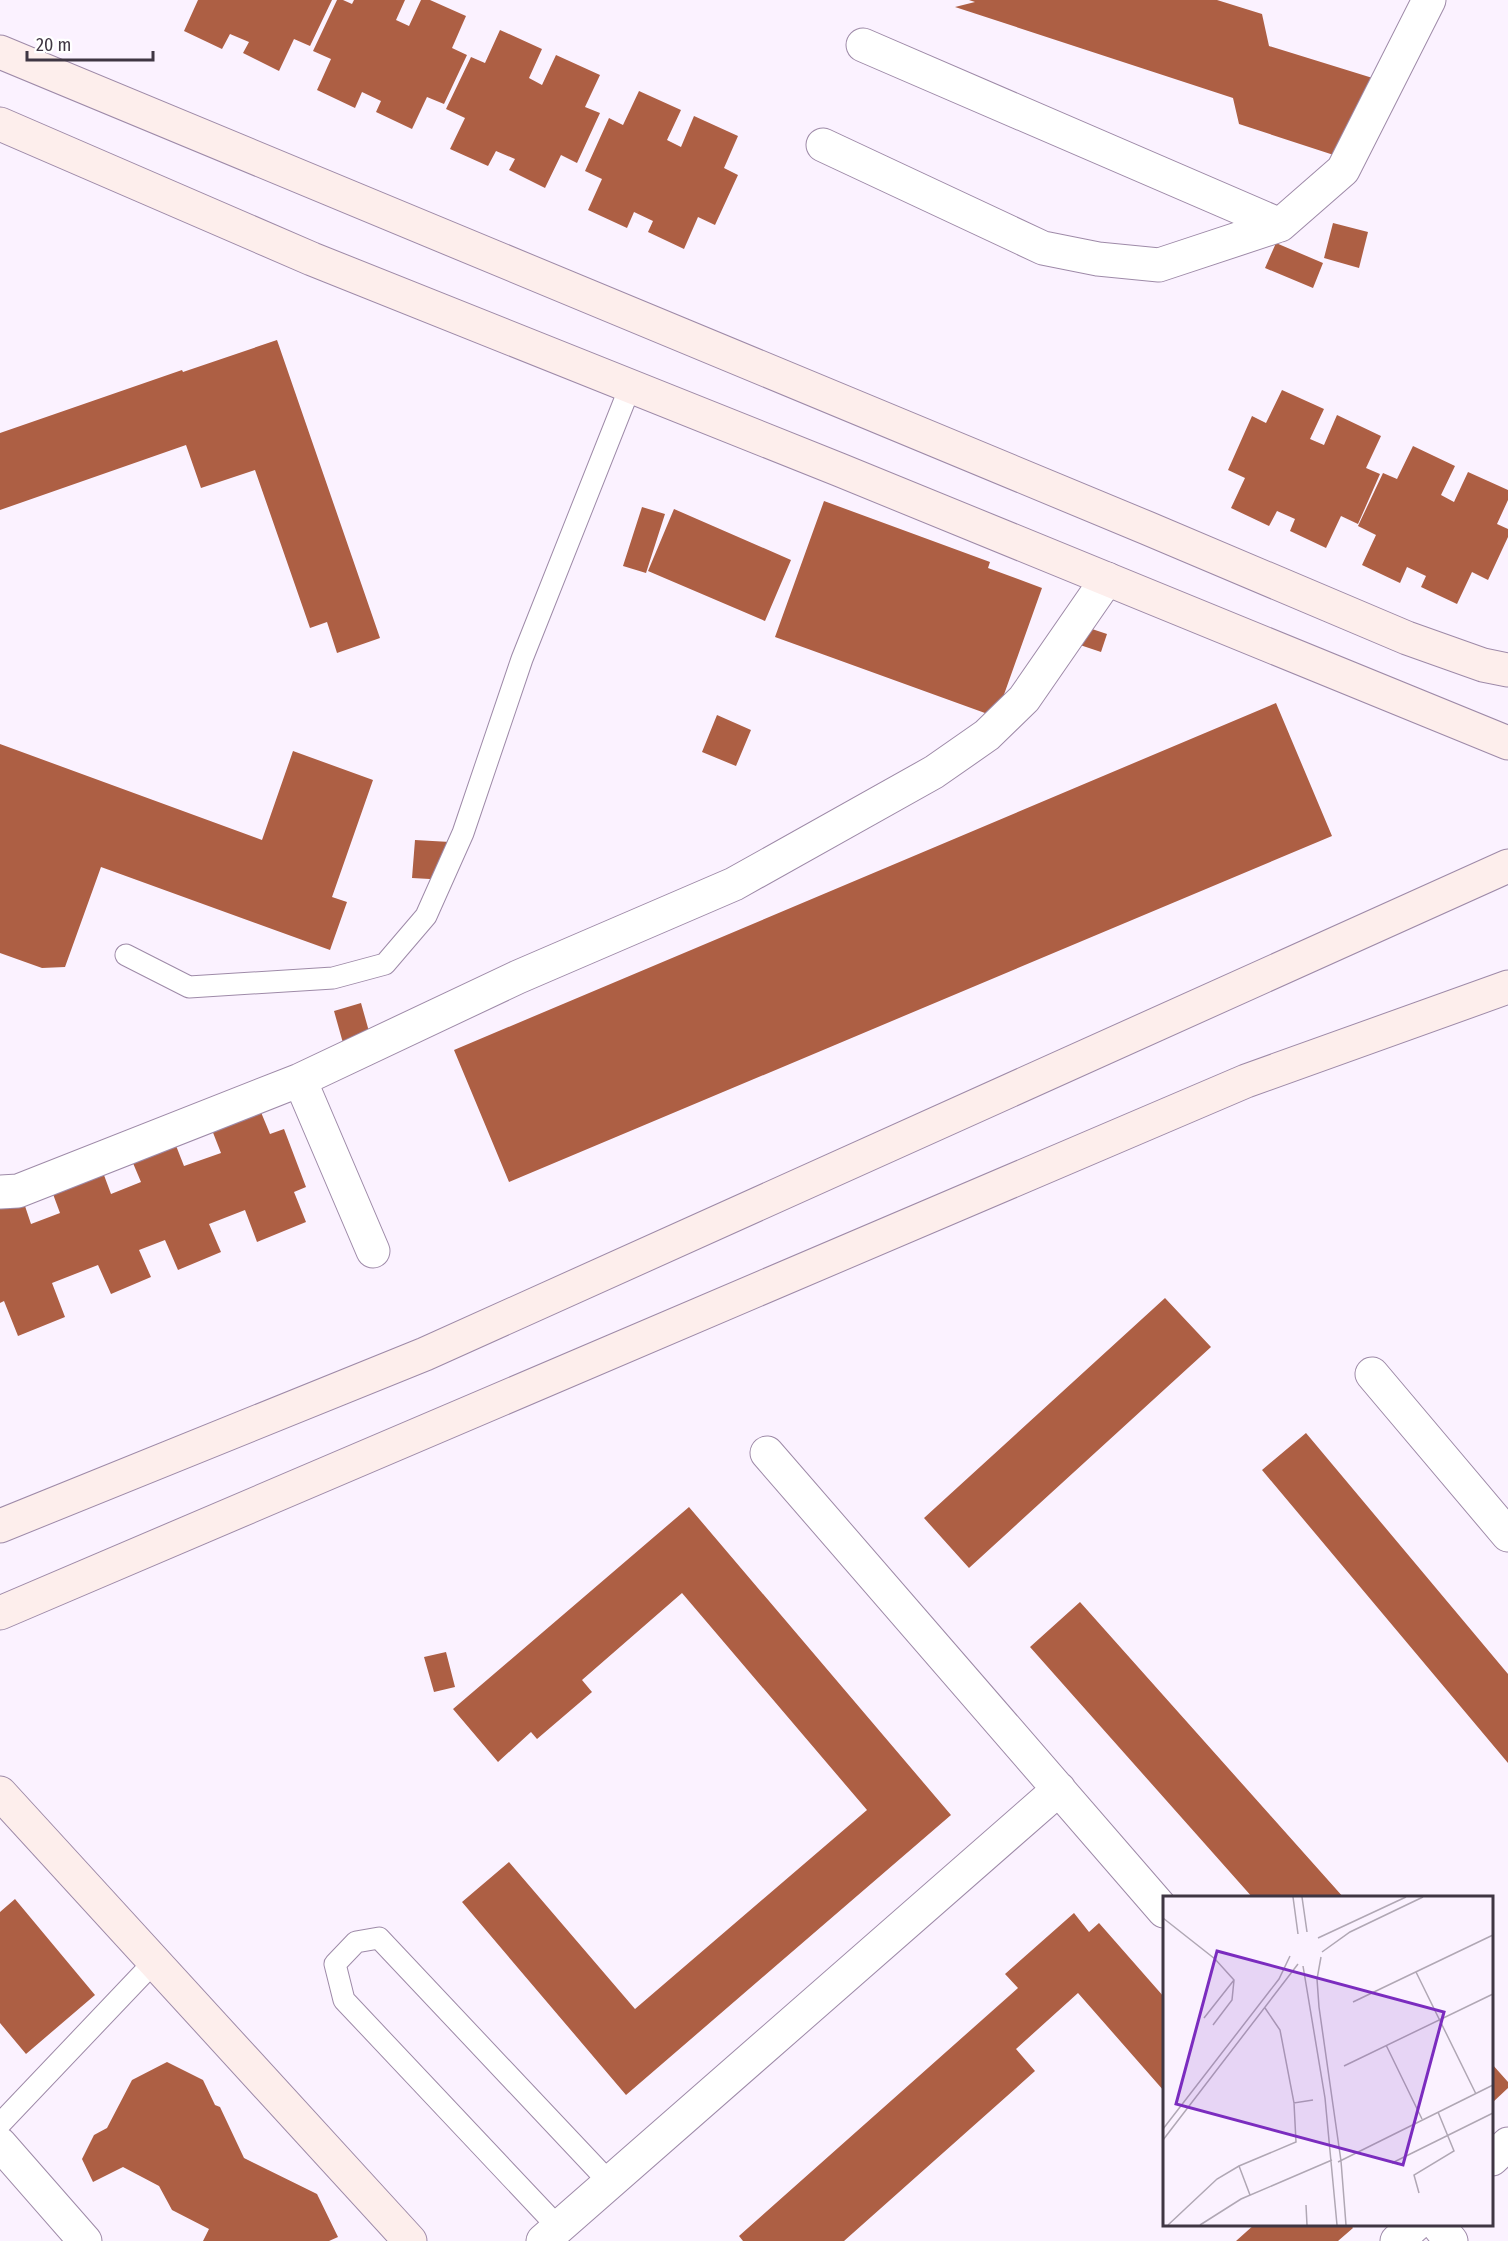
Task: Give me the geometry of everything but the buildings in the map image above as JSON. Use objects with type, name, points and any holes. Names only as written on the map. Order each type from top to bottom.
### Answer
[{"type":"main road","points":[[0,52],[1136,523],[1407,638],[1484,665],[1508,670]]},
{"type":"main road","points":[[0,124],[312,259],[840,470],[1508,743]]},
{"type":"main road","points":[[0,1526],[425,1354],[1508,866]]},
{"type":"main road","points":[[0,1613],[1246,1081],[1508,987]]},
{"type":"main road","points":[[0,1793],[410,2241]]},
{"type":"street","points":[[824,145],[1043,248],[1098,259],[1159,265],[1280,225],[1343,170],[1429,0]]},
{"type":"street","points":[[863,45],[1280,225]]},
{"type":"street","points":[[0,1192],[18,1191],[300,1080],[518,977],[734,884],[934,772],[987,735],[1024,699],[1107,579]]},
{"type":"street","points":[[300,1080],[373,1251]]},
{"type":"street","points":[[1372,1374],[1508,1535]]},
{"type":"street","points":[[767,1453],[1163,1910]]},
{"type":"street","points":[[550,2234],[1059,1789]]},
{"type":"street","points":[[0,2144],[85,2241]]},
{"type":"street","points":[[1493,2156],[1508,2144]]},
{"type":"street","points":[[1397,2241],[1414,2226]]},
{"type":"street","points":[[1439,2226],[1450,2241]]},
{"type":"lane","points":[[126,955],[189,987],[333,978],[385,964],[426,916],[463,832],[522,659],[630,387]]},
{"type":"lane","points":[[550,2234],[344,2000],[335,1964],[356,1942],[379,1938],[610,2182]]},
{"type":"lane","points":[[0,2124],[154,1962]]}]
